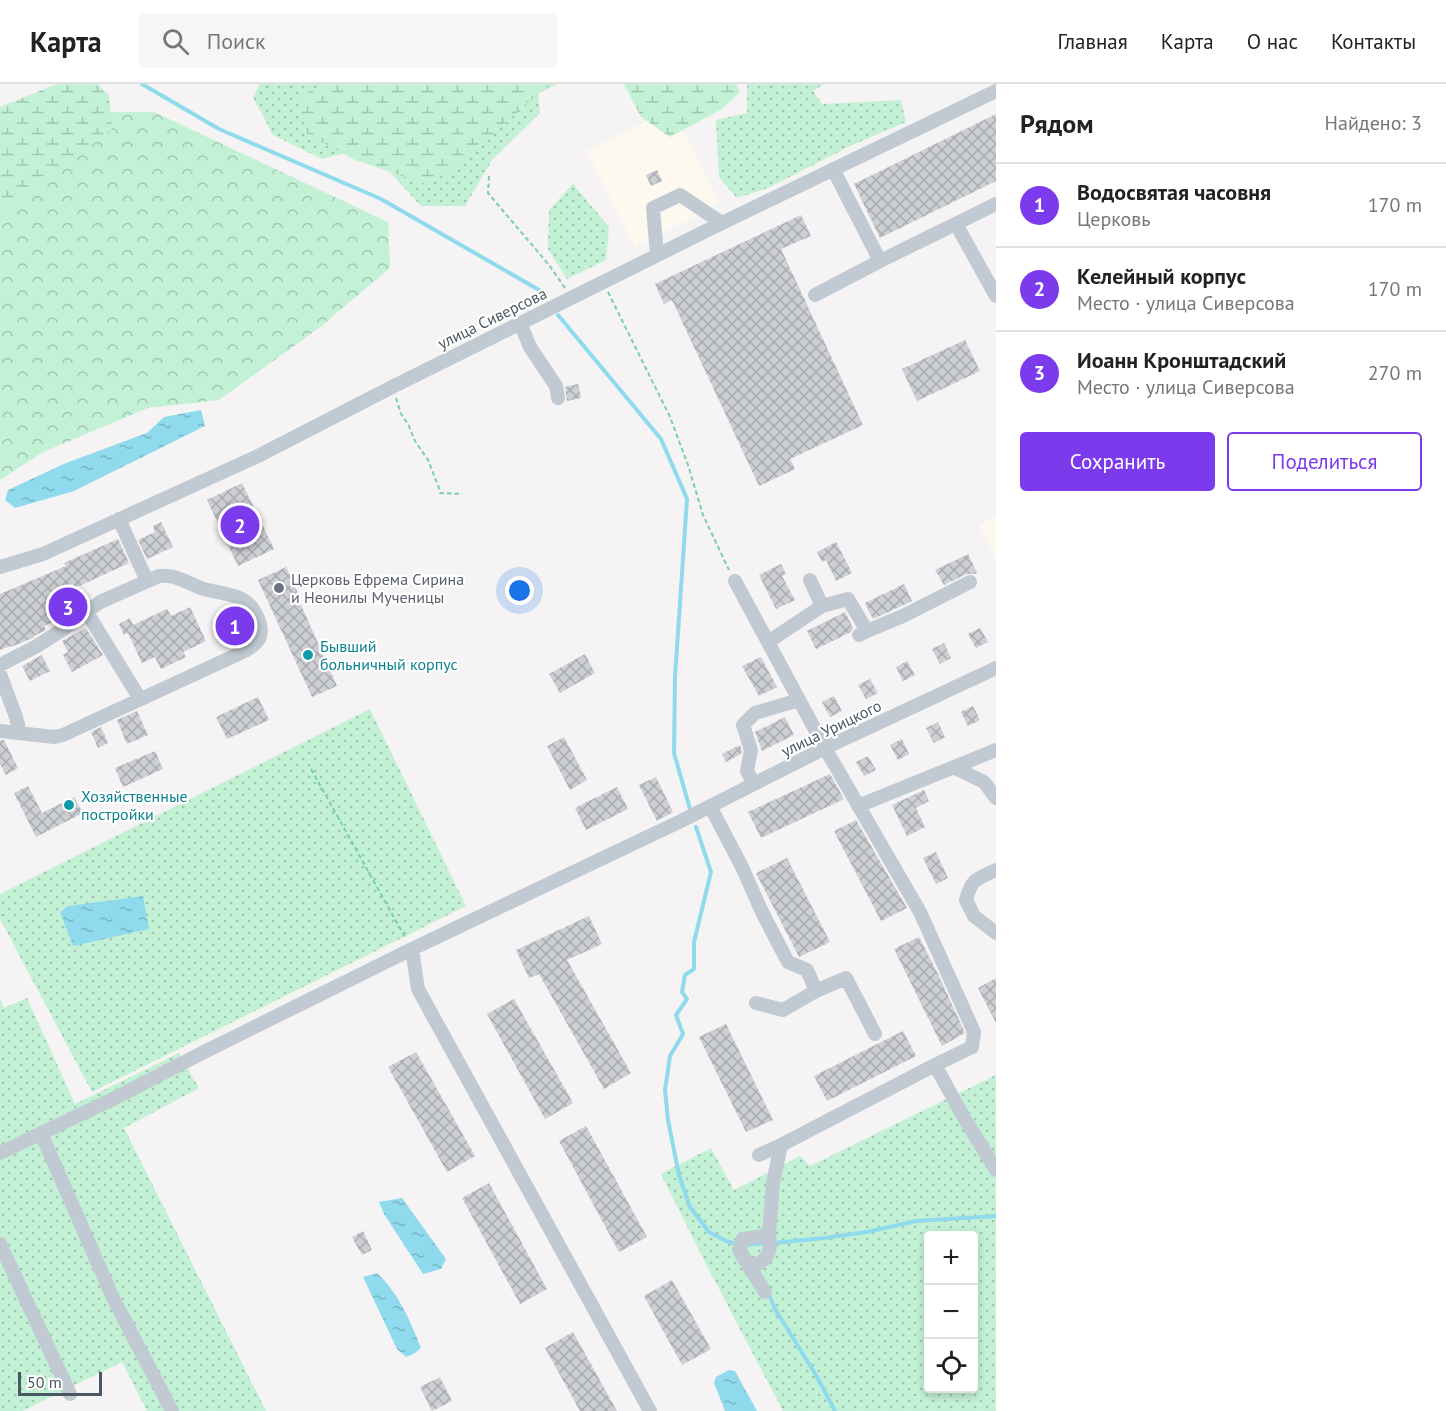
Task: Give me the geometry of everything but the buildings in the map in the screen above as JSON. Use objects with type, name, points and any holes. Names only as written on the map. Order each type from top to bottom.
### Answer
[{"type":"street","name":"улица Сиверсова","points":[[0,567],[43,554],[258,456],[572,297],[996,91]]},
{"type":"street","points":[[833,169],[880,261]]},
{"type":"street","points":[[657,255],[653,208],[680,195],[722,223]]},
{"type":"street","points":[[815,295],[996,204]]},
{"type":"street","points":[[956,224],[996,296]]},
{"type":"street","points":[[520,323],[530,347],[556,386],[558,398]]},
{"type":"street","points":[[119,519],[147,581]]},
{"type":"street","points":[[0,665],[37,646],[100,602],[159,576],[177,577],[198,587],[229,594],[246,601],[253,610],[261,631],[259,639],[245,651],[63,735],[54,737],[0,731]]},
{"type":"street","points":[[810,580],[822,606]]},
{"type":"street","points":[[735,581],[825,748],[920,912],[974,1032],[972,1047],[759,1155]]},
{"type":"street","points":[[768,642],[822,606],[848,599],[863,633],[903,616],[970,582]]},
{"type":"street","points":[[86,611],[140,699]]},
{"type":"street","name":"улица Урицкого","points":[[0,1153],[112,1100],[412,949],[681,821],[825,748],[996,668]]},
{"type":"street","points":[[0,674],[20,733]]},
{"type":"street","points":[[754,784],[747,771],[751,750],[743,725],[755,713],[799,700]]},
{"type":"street","points":[[858,806],[996,750]]},
{"type":"street","points":[[955,768],[984,782],[996,798]]},
{"type":"street","points":[[710,806],[788,962],[807,970],[816,991]]},
{"type":"street","points":[[996,870],[970,886],[966,900],[974,916],[996,933]]},
{"type":"street","points":[[412,949],[418,989],[650,1411]]},
{"type":"street","points":[[756,1003],[783,1010],[816,991],[846,978],[875,1034]]},
{"type":"street","points":[[935,1065],[996,1170]]},
{"type":"street","points":[[40,1133],[113,1298],[172,1411]]},
{"type":"street","points":[[750,1269],[765,1260],[770,1242],[773,1183],[781,1144]]},
{"type":"street","points":[[765,1292],[750,1269],[741,1245],[770,1242]]},
{"type":"street","points":[[0,1244],[70,1394]]},
{"type":"path","points":[[489,176],[488,193],[549,265],[572,297]]},
{"type":"path","points":[[603,282],[670,417],[703,515],[735,581]]},
{"type":"path","points":[[392,387],[401,414],[428,460],[440,493],[462,494]]},
{"type":"path","points":[[311,769],[412,949]]},
{"type":"shaded area","points":[[672,108],[720,204],[635,247],[587,151]]},
{"type":"shaded area","points":[[996,516],[996,559],[979,526]]},
{"type":"green space","points":[[57,84],[97,84],[109,95],[112,129],[0,215],[0,107]]},
{"type":"green space","points":[[260,84],[537,84],[540,113],[492,160],[465,206],[421,206],[367,147],[322,159],[273,135],[253,97]]},
{"type":"green space","points":[[323,84],[557,84],[537,94],[468,157],[429,185],[355,160],[307,134],[298,98]]},
{"type":"green space","points":[[624,84],[736,84],[740,92],[722,109],[670,137],[641,117]]},
{"type":"green space","points":[[747,84],[824,84],[813,91],[822,104],[901,100],[906,122],[850,146],[768,188],[737,198],[719,177],[716,120],[747,113]]},
{"type":"green space","points":[[87,112],[154,112],[388,222],[390,268],[319,328],[219,400],[148,408],[43,452],[0,480],[0,180]]},
{"type":"green space","points":[[573,184],[609,227],[606,260],[567,279],[548,249],[549,210]]},
{"type":"green space","points":[[370,709],[466,906],[92,1092],[0,919],[0,894]]},
{"type":"green space","points":[[0,998],[4,1008],[27,998],[75,1104],[179,1053],[199,1088],[124,1128],[266,1411],[147,1411],[122,1362],[22,1411],[0,1411]]},
{"type":"green space","points":[[996,1075],[996,1411],[783,1411],[661,1174],[711,1148],[734,1190],[800,1156],[810,1166]]},
{"type":"water","points":[[201,410],[205,426],[74,491],[15,508],[5,500],[8,490],[66,463],[147,433],[164,417]]},
{"type":"water","points":[[143,896],[149,929],[73,946],[60,912],[68,906]]},
{"type":"water","points":[[402,1198],[446,1259],[441,1269],[423,1274],[384,1214],[379,1202]]},
{"type":"water","points":[[377,1273],[398,1299],[421,1348],[406,1357],[397,1349],[363,1277]]},
{"type":"water","points":[[729,1370],[735,1371],[757,1411],[725,1411],[714,1383],[716,1377]]},
{"type":"waterway","points":[[142,84],[219,129],[381,199],[546,294]]},
{"type":"waterway","points":[[558,315],[661,439],[687,499],[675,677],[674,753],[690,809]]},
{"type":"waterway","points":[[696,827],[711,872],[694,942],[694,969],[685,975],[682,992],[687,999],[676,1015],[683,1034],[670,1056],[665,1090],[668,1120],[679,1175],[690,1207],[709,1232],[737,1244]]},
{"type":"waterway","points":[[774,1243],[867,1232],[916,1221],[996,1216]]},
{"type":"waterway","points":[[744,1245],[767,1243]]},
{"type":"waterway","points":[[768,1292],[775,1309],[816,1375],[835,1411]]},
{"type":"place","name":"Келейный корпус","points":[[240,525]]},
{"type":"place","name":"Церковь Ефрема Сирина и Неонилы Мученицы","points":[[279,588]]},
{"type":"place","name":"Иоанн Кронштадский","points":[[68,607]]},
{"type":"place","name":"Водосвятая часовня","points":[[235,626]]},
{"type":"place","name":"Бывший больничный корпус","points":[[308,655]]},
{"type":"place","name":"Хозяйственные постройки","points":[[69,805]]}]
